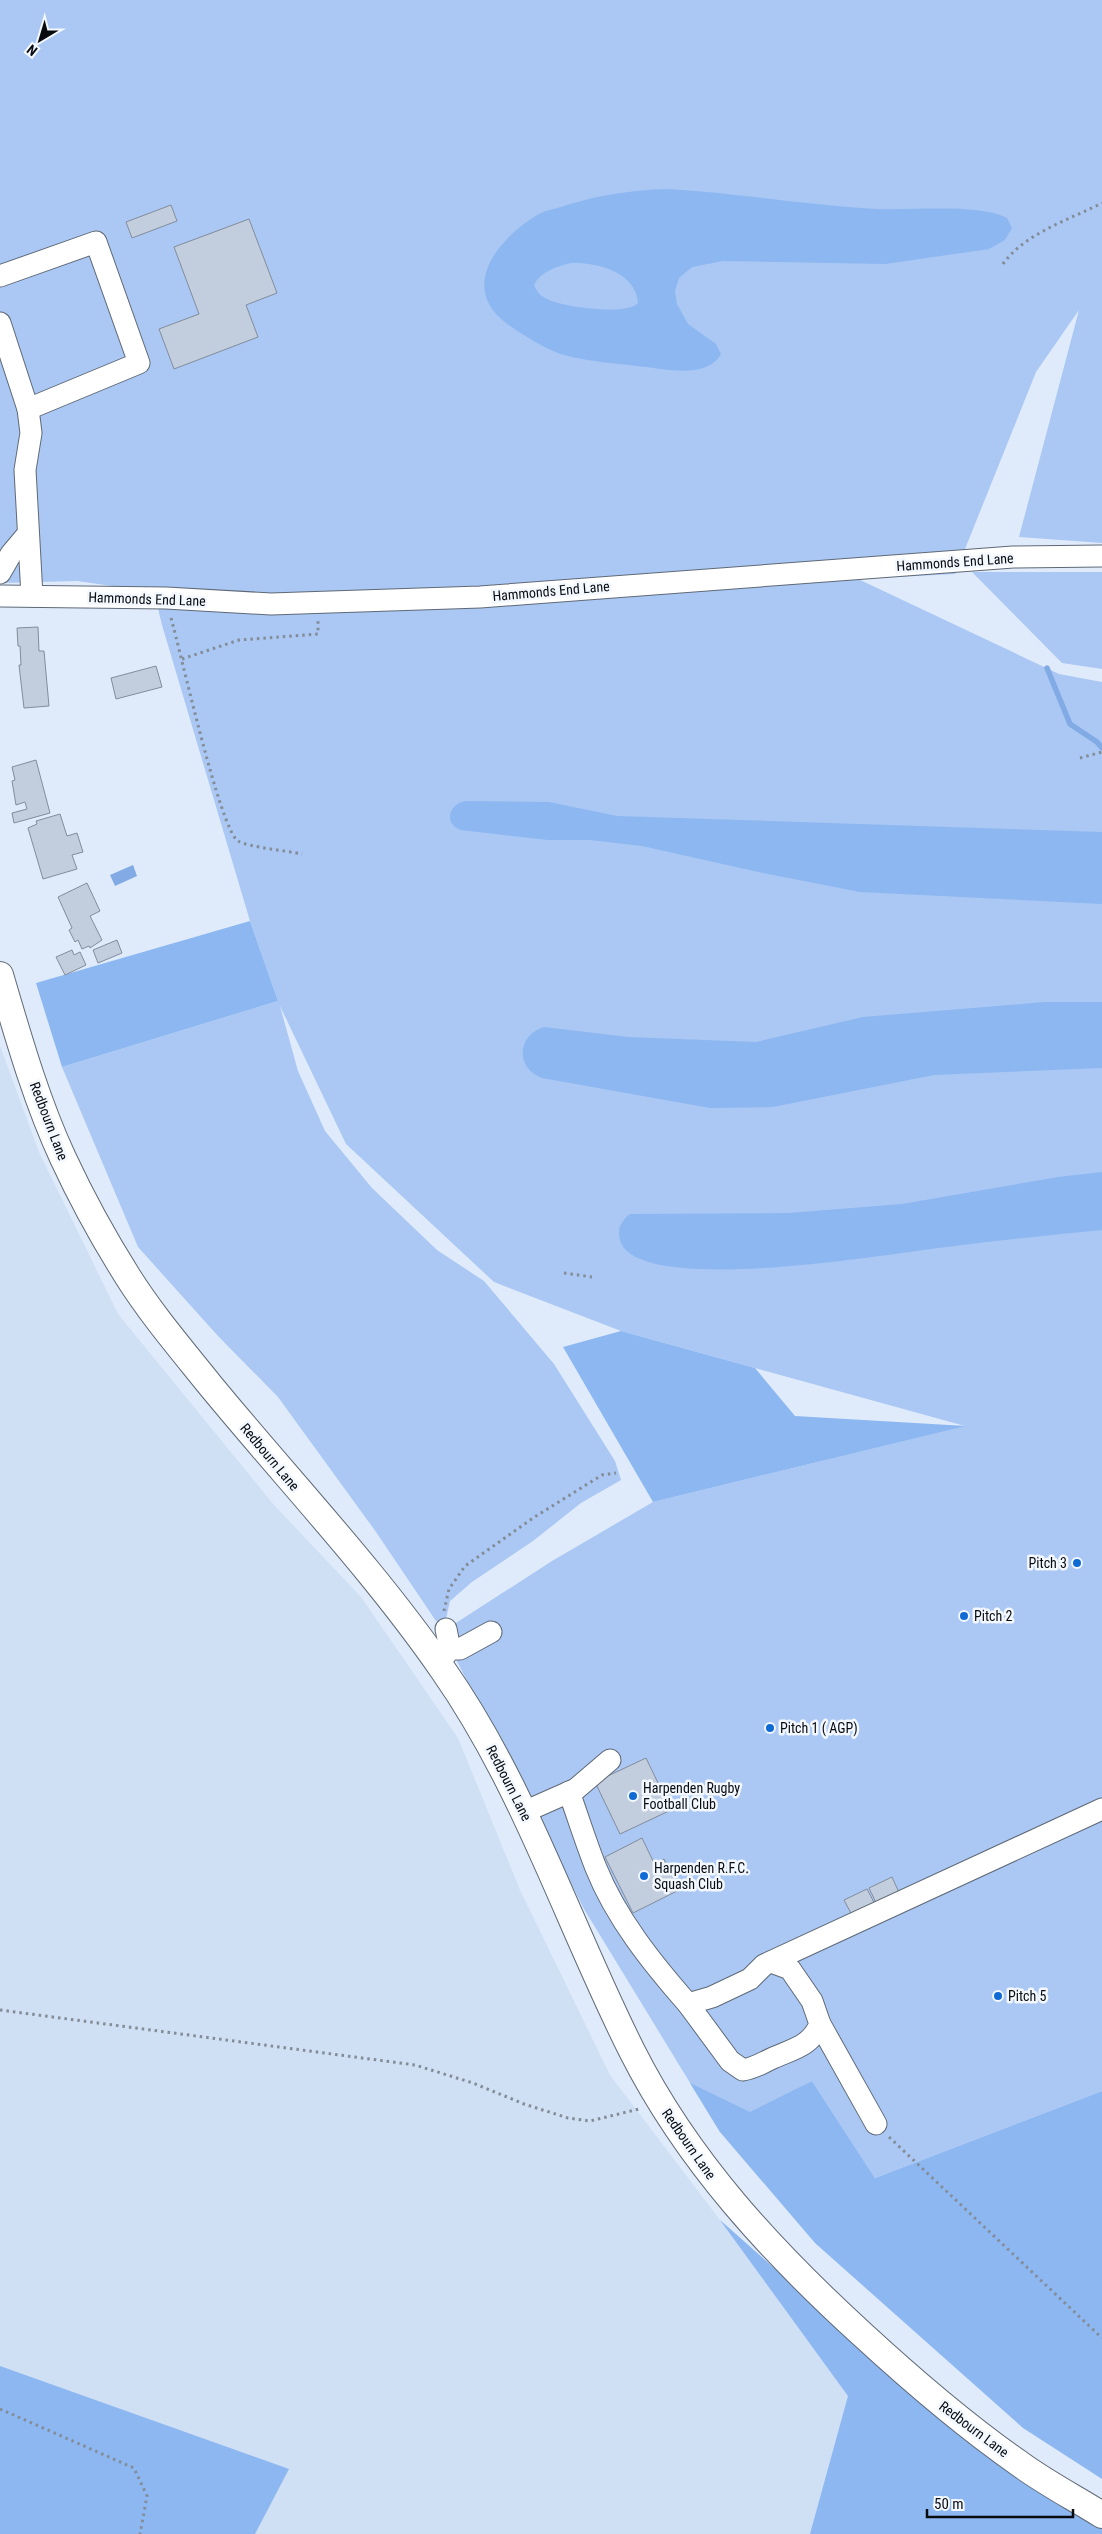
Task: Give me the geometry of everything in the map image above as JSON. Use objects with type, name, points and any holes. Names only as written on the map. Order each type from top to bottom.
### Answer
[{"type":"main road","name":"Redbourn Lane","points":[[0,975],[33,1080],[62,1156],[101,1234],[132,1282],[175,1341],[356,1558],[445,1647],[468,1707],[502,1766],[596,1976],[634,2054],[661,2104],[694,2154],[724,2193],[785,2260],[838,2312],[953,2415],[1024,2467],[1102,2515]]},
{"type":"street","points":[[0,276],[96,242],[139,362],[28,409]]},
{"type":"street","points":[[0,323],[28,409],[31,433],[25,470],[27,536],[32,596]]},
{"type":"street","points":[[0,573],[11,554],[27,536]]},
{"type":"street","name":"Hammonds End Lane","points":[[0,596],[166,598],[271,604],[480,597],[1013,557],[1102,556]]},
{"type":"street","points":[[445,1647],[460,1649],[491,1632]]},
{"type":"street","points":[[524,1812],[576,1789],[610,1760]]},
{"type":"street","points":[[569,1792],[597,1869],[621,1915],[654,1965],[688,2004],[730,2061],[743,2070],[756,2068],[806,2044],[816,2034],[820,2024]]},
{"type":"street","points":[[688,2004],[712,1997],[750,1979],[764,1965],[1102,1809]]},
{"type":"street","points":[[771,1962],[790,1969],[812,2001],[820,2024],[876,2124]]},
{"type":"path","points":[[1003,264],[1011,253],[1027,240],[1102,203]]},
{"type":"path","points":[[166,598],[212,775],[230,832],[238,842],[302,854]]},
{"type":"path","points":[[182,659],[239,640],[318,634],[318,615]]},
{"type":"path","points":[[1080,758],[1100,752]]},
{"type":"path","points":[[564,1273],[592,1277]]},
{"type":"path","points":[[445,1647],[444,1611],[449,1589],[465,1566],[533,1518],[602,1475],[616,1473]]},
{"type":"path","points":[[0,2010],[415,2065],[473,2083],[524,2104],[590,2121],[661,2104]]},
{"type":"path","points":[[876,2124],[1102,2338]]},
{"type":"path","points":[[0,2409],[134,2468],[147,2496],[140,2534]]},
{"type":"shaded area","points":[[0,0],[1102,0],[1102,543],[1019,537],[1079,310],[1036,372],[955,574],[858,579],[1059,674],[1102,682],[1102,2091],[875,2178],[812,2081],[720,2132],[584,1909],[442,1632],[552,1561],[653,1502],[965,1426],[621,1331],[494,1282],[346,1144],[280,1006],[298,1071],[325,1131],[372,1188],[437,1250],[484,1281],[554,1364],[615,1461],[621,1480],[581,1503],[533,1541],[472,1582],[450,1601],[446,1619],[436,1621],[376,1532],[278,1397],[218,1336],[138,1247],[62,1067],[278,1001],[250,921],[162,625],[154,592],[77,581],[0,583]]},
{"type":"shaded area","points":[[655,190],[694,191],[876,209],[962,209],[994,213],[1007,218],[1012,228],[1005,240],[989,249],[885,264],[723,261],[692,267],[679,278],[675,291],[677,304],[688,324],[716,344],[721,354],[715,362],[707,367],[687,371],[595,361],[564,355],[514,329],[499,317],[491,307],[484,289],[485,276],[490,263],[506,240],[528,221],[545,211],[590,199],[628,192]],"holes":[[[581,263],[603,267],[623,276],[636,292],[638,303],[632,307],[621,309],[594,309],[555,302],[547,299],[536,290],[534,285],[540,276],[566,264]]]},
{"type":"shaded area","points":[[972,572],[1102,572],[1102,669],[1062,663]]},
{"type":"shaded area","points":[[465,801],[549,802],[617,816],[1102,832],[1102,904],[860,892],[642,846],[590,840],[548,840],[461,830],[452,823],[450,814],[455,806]]},
{"type":"shaded area","points":[[133,865],[137,876],[115,886],[110,875]]},
{"type":"shaded area","points":[[250,921],[278,1001],[62,1067],[36,983]]},
{"type":"shaded area","points":[[1045,1002],[1102,1002],[1102,1068],[934,1075],[773,1107],[710,1108],[542,1078],[527,1067],[523,1052],[524,1044],[528,1037],[544,1027],[628,1037],[756,1042],[863,1017]]},
{"type":"shaded area","points":[[0,1046],[39,1152],[118,1314],[274,1505],[361,1597],[458,1738],[520,1890],[610,2075],[720,2220],[931,2407],[1102,2534],[0,2534]]},
{"type":"shaded area","points":[[1102,1172],[1102,1230],[986,1242],[826,1263],[771,1268],[718,1269],[671,1267],[637,1257],[620,1240],[619,1236],[620,1226],[630,1214],[789,1213],[902,1204],[1058,1177]]},
{"type":"shaded area","points":[[621,1331],[755,1368],[795,1416],[966,1426],[653,1502],[563,1347]]},
{"type":"shaded area","points":[[812,2081],[875,2178],[1102,2091],[1102,2479],[1023,2428],[815,2243],[720,2132],[690,2083],[750,2112]]},
{"type":"shaded area","points":[[720,2220],[931,2407],[1102,2525],[1102,2534],[810,2534],[848,2396]]},
{"type":"shaded area","points":[[0,2366],[289,2469],[255,2534],[0,2534]]},
{"type":"building","points":[[171,205],[177,221],[132,238],[126,222]]},
{"type":"building","points":[[249,219],[277,293],[246,305],[258,337],[174,369],[159,329],[199,314],[174,247]]},
{"type":"building","points":[[38,627],[39,651],[44,651],[49,706],[24,708],[17,628]]},
{"type":"building","points":[[156,666],[162,687],[116,699],[111,678]]},
{"type":"building","points":[[36,760],[50,813],[14,823],[12,813],[27,809],[25,802],[16,805],[12,781],[15,780],[12,767]]},
{"type":"building","points":[[60,814],[67,836],[77,833],[83,852],[72,855],[77,869],[43,879],[28,828],[37,824],[36,821]]},
{"type":"building","points":[[87,883],[100,911],[90,916],[102,940],[90,948],[89,946],[82,949],[78,940],[75,942],[69,930],[72,928],[58,897]]},
{"type":"building","points":[[117,940],[122,953],[98,963],[93,950]]},
{"type":"building","points":[[72,950],[74,955],[80,952],[86,965],[65,975],[56,957]]},
{"type":"building","name":"Harpenden Rugby Football Club","points":[[646,1758],[671,1810],[620,1834],[595,1782]]},
{"type":"building","name":"Harpenden R.F.C. Squash Club","points":[[642,1838],[654,1863],[664,1859],[679,1890],[633,1913],[605,1857]]},
{"type":"building","points":[[892,1877],[902,1899],[879,1909],[869,1888]]},
{"type":"building","points":[[867,1889],[878,1910],[855,1921],[844,1900]]},
{"type":"waterway","points":[[1047,668],[1070,724],[1097,742],[1102,748]]},
{"type":"place","name":"Pitch 3","points":[[1077,1563]]},
{"type":"place","name":"Pitch 2","points":[[964,1616]]},
{"type":"place","name":"Pitch 1 ( AGP)","points":[[770,1728]]},
{"type":"place","name":"Harpenden Rugby Football Club","points":[[633,1796]]},
{"type":"place","name":"Harpenden R.F.C. Squash Club","points":[[644,1876]]},
{"type":"place","name":"Pitch 5","points":[[998,1996]]}]
